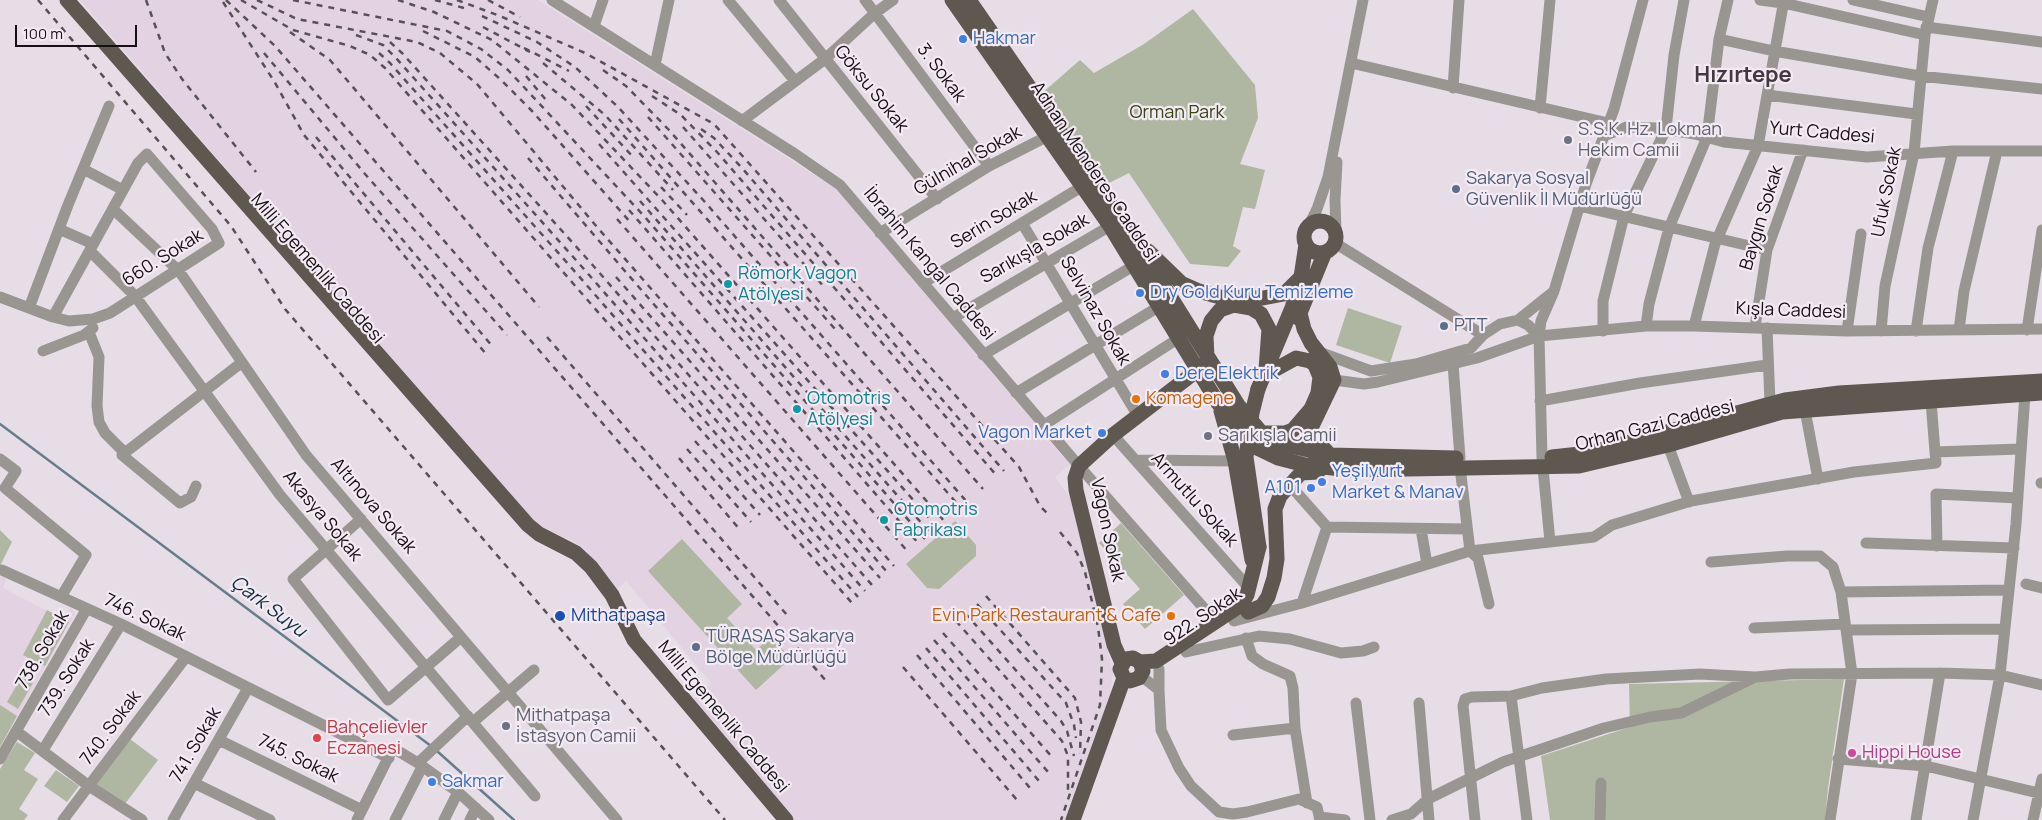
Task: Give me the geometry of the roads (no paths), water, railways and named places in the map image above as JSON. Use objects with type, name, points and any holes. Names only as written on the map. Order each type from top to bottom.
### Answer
[{"type":"main road","name":"Milli Egemenlik Caddesi","points":[[58,0],[234,204],[522,530],[535,539],[576,553],[591,567],[612,595],[634,640],[786,820]]},
{"type":"main road","name":"Milli Egemenlik Caddesi","points":[[67,0],[528,525],[560,546]]},
{"type":"main road","name":"Adnan Menderes Caddesi","points":[[952,0],[1110,226],[1136,265],[1179,338],[1203,364]]},
{"type":"main road","name":"Adnan Menderes Caddesi","points":[[969,0],[1133,237],[1203,364]]},
{"type":"main road","points":[[1073,820],[1134,672],[1242,605],[1263,545],[1256,442],[1263,390],[1301,278],[1306,236],[1315,222],[1325,222],[1332,243],[1300,314],[1271,369]]},
{"type":"main road","points":[[1306,236],[1313,252],[1332,243]]},
{"type":"main road","points":[[1133,237],[1182,283],[1199,291],[1220,297],[1263,298],[1284,294],[1301,278]]},
{"type":"main road","points":[[1203,364],[1206,336],[1211,321],[1220,310],[1234,305],[1251,308],[1261,314],[1269,329],[1271,369]]},
{"type":"main road","points":[[1300,314],[1304,329],[1330,367],[1334,380],[1311,428],[1313,437],[1330,455]]},
{"type":"main road","points":[[1261,432],[1285,433],[1293,430],[1311,409],[1318,394],[1320,377],[1315,365],[1310,361],[1296,358],[1271,369]]},
{"type":"main road","name":"Orhan Gazi Caddesi","points":[[1203,364],[1218,403],[1244,436],[1264,452],[1305,465],[1351,470],[1460,462]]},
{"type":"main road","name":"Orhan Gazi Caddesi","points":[[1203,364],[1261,432],[1278,443],[1330,455],[1460,462],[1603,462],[1782,412],[1931,401],[2023,388],[2042,381]]},
{"type":"main road","name":"Vagon Sokak","points":[[1134,672],[1114,645],[1076,490],[1076,478],[1079,466],[1113,435],[1203,364]]},
{"type":"main road","name":"Orhan Gazi Caddesi","points":[[1542,463],[1589,453],[1770,403],[1839,392],[2023,388],[2042,393]]},
{"type":"main road","points":[[1218,403],[1235,461],[1252,549],[1253,572]]},
{"type":"main road","points":[[1248,612],[1262,606],[1268,596],[1278,559],[1276,509],[1280,496],[1288,484],[1301,473],[1351,470]]},
{"type":"main road","name":"922. Sokak","points":[[1134,672],[1159,669],[1248,612],[1258,602],[1268,571],[1263,545]]},
{"type":"main road","points":[[1083,820],[1134,672]]},
{"type":"street","name":"İbrahim Kangal Caddesi","points":[[554,0],[840,185],[983,355],[1216,622]]},
{"type":"street","points":[[594,26],[603,0]]},
{"type":"street","points":[[656,66],[669,0]]},
{"type":"street","points":[[728,0],[794,81]]},
{"type":"street","name":"Göksu Sokak","points":[[779,0],[937,198]]},
{"type":"street","name":"3. Sokak","points":[[865,0],[989,166]]},
{"type":"street","points":[[742,120],[825,59],[874,13],[893,0]]},
{"type":"street","points":[[1306,236],[1318,209],[1328,176],[1364,0]]},
{"type":"street","points":[[1453,88],[1458,0]]},
{"type":"street","points":[[1540,108],[1550,0]]},
{"type":"street","points":[[1550,542],[1542,463],[1539,336],[1541,321],[1554,291],[1579,206],[1608,123],[1643,0]]},
{"type":"street","points":[[1603,331],[1603,301],[1624,216],[1666,130],[1674,55],[1684,0]]},
{"type":"street","points":[[1646,326],[1670,228],[1707,137],[1719,39],[1728,0]]},
{"type":"street","points":[[1760,0],[1784,2],[1927,26],[2042,42]]},
{"type":"street","points":[[1853,0],[1927,26]]},
{"type":"street","name":"Ufuk Sokak","points":[[1881,330],[1885,286],[1914,153],[1920,76],[1927,26],[1933,0]]},
{"type":"street","points":[[1694,326],[1718,238],[1758,146],[1784,2]]},
{"type":"street","points":[[1719,39],[1774,51],[1920,76],[2042,89]]},
{"type":"street","points":[[1351,63],[1608,123]]},
{"type":"street","points":[[1767,95],[1916,114]]},
{"type":"street","points":[[29,308],[109,106]]},
{"type":"street","points":[[1341,115],[1332,243],[1483,335]]},
{"type":"street","name":"Yurt Caddesi","points":[[1603,136],[1627,127],[1666,130],[1758,146],[1867,157],[1953,151],[2042,150]]},
{"type":"street","name":"Gülnihal Sokak","points":[[880,233],[989,166],[1048,136]]},
{"type":"street","name":"Baygın Sokak","points":[[1754,328],[1767,250],[1803,150]]},
{"type":"street","points":[[1916,331],[1928,248],[1953,151]]},
{"type":"street","points":[[1959,330],[1964,292],[1997,151]]},
{"type":"street","name":"660. Sokak","points":[[148,154],[212,229],[219,243],[179,271],[135,296],[110,314],[93,319],[69,321],[53,317],[92,248],[124,190],[138,163],[148,154]]},
{"type":"street","points":[[83,169],[124,190]]},
{"type":"street","name":"Serin Sokak","points":[[922,283],[1083,186]]},
{"type":"street","points":[[1579,206],[1767,250]]},
{"type":"street","name":"Altınova Sokak","points":[[113,209],[179,271],[306,455],[617,820]]},
{"type":"street","name":"Selvinaz Sokak","points":[[1022,223],[1069,303],[1096,344],[1114,379],[1138,416]]},
{"type":"street","name":"Sarıkışla Sokak","points":[[953,318],[1110,226]]},
{"type":"street","points":[[59,229],[92,248]]},
{"type":"street","points":[[2027,330],[2042,230]]},
{"type":"street","name":"Ufuk Sokak","points":[[1847,331],[1861,234]]},
{"type":"street","name":"Akasya Sokak","points":[[92,248],[135,296],[280,495],[535,796]]},
{"type":"street","points":[[983,355],[1136,265]]},
{"type":"street","points":[[1319,352],[1371,371],[1384,371],[1471,348],[1483,335],[1500,324],[1518,320],[1554,291]]},
{"type":"street","points":[[0,297],[53,317]]},
{"type":"street","points":[[1016,393],[1160,306]]},
{"type":"street","points":[[43,351],[89,332],[110,314]]},
{"type":"street","points":[[1518,320],[1528,325],[1539,336]]},
{"type":"street","name":"Kışla Caddesi","points":[[1334,380],[1364,384],[1378,382],[1495,352],[1539,336],[1646,326],[1847,331],[2042,329]]},
{"type":"street","points":[[1767,328],[1770,403]]},
{"type":"street","points":[[89,332],[99,357],[97,406],[99,422],[105,433],[125,453]]},
{"type":"street","points":[[1483,335],[1482,344],[1487,350],[1495,352]]},
{"type":"street","points":[[1044,425],[1179,338]]},
{"type":"street","points":[[196,486],[190,497],[180,503],[122,455],[204,389],[241,363]]},
{"type":"street","points":[[1452,364],[1470,550],[1478,558],[1489,604]]},
{"type":"street","points":[[1540,400],[1640,383],[1767,365]]},
{"type":"street","points":[[1973,820],[2000,675],[2014,548],[2023,388]]},
{"type":"street","points":[[1234,622],[1302,603],[1470,550],[1594,537],[1612,525],[1689,502],[1818,478],[1936,463],[1931,401]]},
{"type":"street","points":[[1804,410],[1818,478]]},
{"type":"street","name":"Armutlu Sokak","points":[[1113,435],[1249,588]]},
{"type":"street","points":[[1668,445],[1689,502]]},
{"type":"street","points":[[1935,452],[2020,449]]},
{"type":"street","points":[[0,460],[16,472],[5,488],[86,555],[61,597]]},
{"type":"street","points":[[1136,460],[1235,461]]},
{"type":"street","points":[[1288,484],[1327,527],[1467,529]]},
{"type":"street","points":[[1937,546],[1936,494],[2018,498]]},
{"type":"street","points":[[361,519],[293,579],[388,700],[461,637]]},
{"type":"street","points":[[1302,603],[1327,527]]},
{"type":"street","points":[[1421,529],[1427,564]]},
{"type":"street","points":[[1866,543],[2014,548]]},
{"type":"street","points":[[1711,562],[1787,556],[1820,556],[1833,566],[1841,592],[1852,674],[1830,820]]},
{"type":"street","name":"746. Sokak","points":[[2,570],[120,624],[248,688],[391,753],[421,763],[490,820]]},
{"type":"street","points":[[2026,584],[2042,588]]},
{"type":"street","points":[[1841,592],[2009,590]]},
{"type":"street","name":"738. Sokak","points":[[0,759],[86,610]]},
{"type":"street","name":"739. Sokak","points":[[43,750],[120,624]]},
{"type":"street","points":[[1754,628],[2005,629]]},
{"type":"street","points":[[1186,652],[1246,638],[1274,636],[1341,653],[1363,651],[1374,647]]},
{"type":"street","points":[[1246,638],[1252,656],[1263,664],[1290,676],[1294,688],[1295,728],[1307,803]]},
{"type":"street","name":"740. Sokak","points":[[63,820],[186,657]]},
{"type":"street","points":[[1159,669],[1161,730],[1168,750],[1191,786],[1219,812],[1233,814],[1247,812],[1298,799],[1317,807],[1320,818],[1345,820]]},
{"type":"street","points":[[395,820],[421,763],[439,743],[509,693],[534,670]]},
{"type":"street","points":[[1134,672],[1159,690]]},
{"type":"street","points":[[1916,820],[1940,673]]},
{"type":"street","points":[[1475,820],[1463,706],[1465,698],[1511,696],[1542,688],[1625,677],[1700,674],[1755,677],[1790,674],[1940,673],[2000,675],[2042,685]]},
{"type":"street","points":[[1392,820],[1411,814],[1428,799],[1519,756],[1604,728],[1650,717],[1681,713],[1755,677]]},
{"type":"street","name":"741. Sokak","points":[[173,820],[248,688]]},
{"type":"street","points":[[1511,696],[1527,820]]},
{"type":"street","points":[[1356,703],[1370,820]]},
{"type":"street","points":[[1419,703],[1429,820]]},
{"type":"street","points":[[1233,735],[1295,728]]},
{"type":"street","points":[[16,731],[89,786],[142,820]]},
{"type":"street","name":"745. Sokak","points":[[219,740],[360,815]]},
{"type":"street","points":[[360,815],[391,753]]},
{"type":"street","points":[[1838,759],[1926,766],[2041,793]]},
{"type":"street","points":[[2033,820],[2041,793],[2042,779]]},
{"type":"street","points":[[194,783],[270,820]]},
{"type":"street","points":[[1600,820],[1601,783]]},
{"type":"street","points":[[444,820],[458,792]]},
{"type":"street","points":[[470,820],[476,808]]},
{"type":"waterway","name":"Çark Suyu","points":[[0,424],[431,746]]},
{"type":"waterway","name":"Çark Suyu","points":[[437,751],[514,820]]},
{"type":"railway","points":[[38,0],[231,226],[285,309],[725,820]]},
{"type":"railway","points":[[146,0],[165,53],[182,79],[256,172]]},
{"type":"railway","points":[[226,0],[275,46],[827,682]]},
{"type":"railway","points":[[241,0],[293,30],[350,46],[370,55],[385,68],[852,603]]},
{"type":"railway","points":[[257,0],[297,19],[417,42],[440,53],[477,84],[597,227],[894,566]]},
{"type":"railway","points":[[293,0],[447,31],[481,49],[508,70],[644,216],[925,539]]},
{"type":"railway","points":[[398,0],[434,12],[492,40],[572,105],[662,200],[945,522]]},
{"type":"railway","points":[[435,0],[464,8]]},
{"type":"railway","points":[[457,0],[500,16],[585,53],[714,124],[1019,467],[1040,506],[1047,513]]},
{"type":"railway","points":[[488,0],[520,17]]},
{"type":"railway","points":[[223,2],[274,81],[304,135],[486,354]]},
{"type":"railway","points":[[482,16],[537,42],[575,67],[618,107],[704,201],[967,502]]},
{"type":"railway","points":[[483,27],[530,52]]},
{"type":"railway","points":[[423,31],[475,57],[500,79],[532,111],[632,224]]},
{"type":"railway","points":[[290,32],[330,60],[539,307]]},
{"type":"railway","points":[[356,35],[383,45],[396,58],[583,268],[865,591]]},
{"type":"railway","points":[[390,42],[590,262],[872,585]]},
{"type":"railway","points":[[524,48],[569,71]]},
{"type":"railway","points":[[264,53],[365,174],[507,335]]},
{"type":"railway","points":[[379,53],[390,63],[577,274],[858,597]]},
{"type":"railway","points":[[543,63],[605,115],[673,190]]},
{"type":"railway","points":[[603,70],[626,86],[669,130],[983,489]]},
{"type":"railway","points":[[526,76],[546,100]]},
{"type":"railway","points":[[652,96],[681,115],[717,152],[997,476]]},
{"type":"railway","points":[[586,106],[634,158]]},
{"type":"railway","points":[[648,117],[835,329]]},
{"type":"railway","points":[[619,119],[961,508]]},
{"type":"railway","points":[[683,127],[825,288]]},
{"type":"railway","points":[[701,129],[714,138],[742,168],[1004,471]]},
{"type":"railway","points":[[316,137],[493,347]]},
{"type":"railway","points":[[599,144],[938,528]]},
{"type":"railway","points":[[528,158],[887,572]]},
{"type":"railway","points":[[661,187],[687,215]]},
{"type":"railway","points":[[640,201],[931,534]]},
{"type":"railway","points":[[629,210],[919,544]]},
{"type":"railway","points":[[617,219],[909,553]]},
{"type":"railway","points":[[616,277],[880,578]]},
{"type":"railway","points":[[547,337],[787,615]]},
{"type":"railway","points":[[695,441],[760,515]]},
{"type":"railway","points":[[687,449],[751,522]]},
{"type":"railway","points":[[679,458],[741,531]]},
{"type":"railway","points":[[1060,532],[1077,553],[1085,572],[1098,627],[1102,659],[1100,705],[1061,820]]},
{"type":"railway","points":[[986,596],[1075,698],[1081,722],[1080,754]]},
{"type":"railway","points":[[977,604],[1066,703],[1074,725],[1076,738]]},
{"type":"railway","points":[[965,613],[1061,721],[1067,731],[1074,756]]},
{"type":"railway","points":[[956,621],[1062,741],[1068,756],[1068,791]]},
{"type":"railway","points":[[943,633],[1052,757]]},
{"type":"railway","points":[[934,640],[1048,772]]},
{"type":"railway","points":[[926,648],[1039,781]]},
{"type":"railway","points":[[917,655],[1030,788]]},
{"type":"railway","points":[[903,667],[1017,800]]},
{"type":"place","name":"Hakmar","points":[[963,39]]},
{"type":"place","name":"S.S.K. Hz. Lokman Hekim Camii","points":[[1568,140]]},
{"type":"place","name":"Sakarya Sosyal Güvenlik İl Müdürlüğü","points":[[1456,189]]},
{"type":"place","name":"Römork Vagon Atölyesi","points":[[728,284]]},
{"type":"place","name":"Dry Gold Kuru Temizleme","points":[[1140,293]]},
{"type":"place","name":"PTT","points":[[1444,326]]},
{"type":"place","name":"Dere Elektrik","points":[[1165,374]]},
{"type":"place","name":"Komagene","points":[[1136,399]]},
{"type":"place","name":"Otomotris Atölyesi","points":[[797,409]]},
{"type":"place","name":"Vagon Market","points":[[1102,433]]},
{"type":"place","name":"Sarıkışla Camii","points":[[1208,436]]},
{"type":"place","name":"Yeşilyurt Market & Manav","points":[[1322,482]]},
{"type":"place","name":"A101","points":[[1311,488]]},
{"type":"place","name":"Otomotris Fabrikası","points":[[884,520]]},
{"type":"place","name":"Mithatpaşa","points":[[560,616]]},
{"type":"place","name":"Evin Park Restaurant & Cafe","points":[[1171,616]]},
{"type":"place","name":"TÜRASAŞ Sakarya Bölge Müdürlüğü","points":[[696,647]]},
{"type":"place","name":"Mithatpaşa İstasyon Camii","points":[[506,726]]},
{"type":"place","name":"Bahçelievler Eczanesi","points":[[317,738]]},
{"type":"place","name":"Hippi House","points":[[1852,753]]},
{"type":"place","name":"Sakmar","points":[[432,782]]},
{"type":"district","name":"Hızırtepe","points":[[1743,76]]},
{"type":"park label","name":"Orman Park","points":[[1177,113]]}]
